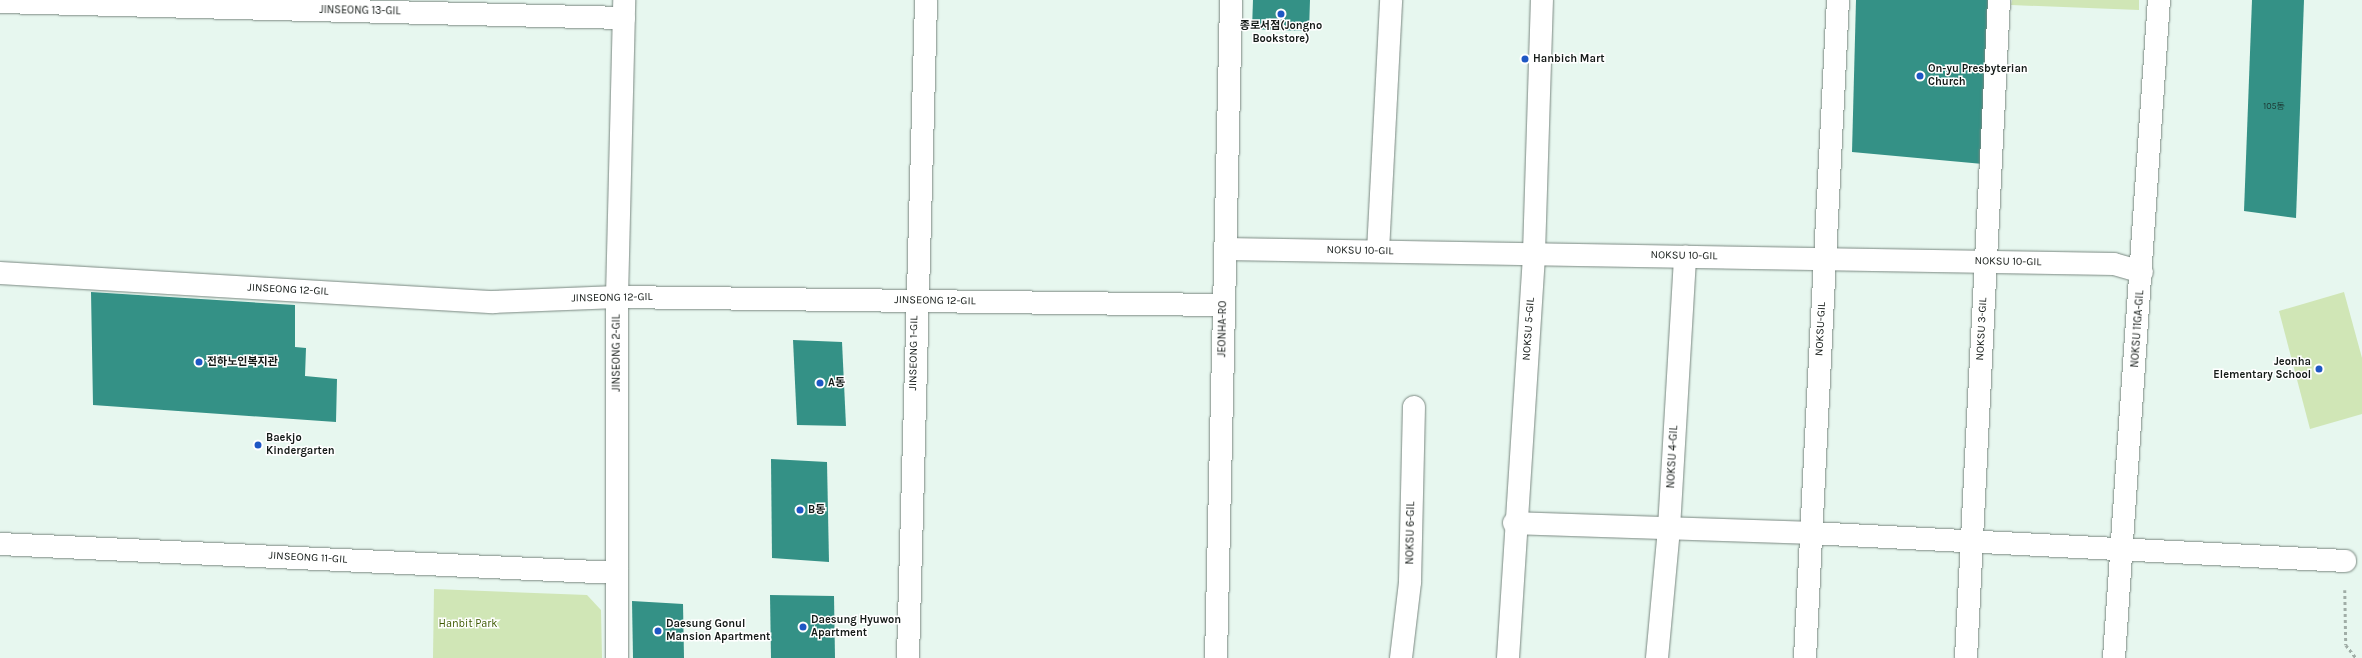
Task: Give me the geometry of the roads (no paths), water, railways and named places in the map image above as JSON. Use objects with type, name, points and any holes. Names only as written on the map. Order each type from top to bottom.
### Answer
[{"type":"street","name":"JINSEONG 1-GIL","points":[[908,658],[915,301],[926,0]]},
{"type":"street","name":"JEONHA-RO","points":[[1216,658],[1231,0]]},
{"type":"street","points":[[1378,251],[1391,0]]},
{"type":"street","name":"NOKSU 5-GIL","points":[[1508,658],[1514,523],[1534,253],[1542,0]]},
{"type":"street","name":"NOKSU-GIL","points":[[1805,658],[1838,0]]},
{"type":"street","name":"NOKSU 3-GIL","points":[[1966,658],[1999,0]]},
{"type":"street","name":"NOKSU 11GA-GIL","points":[[2114,658],[2142,272],[2159,0]]},
{"type":"street","name":"JINSEONG 13-GIL","points":[[0,2],[624,9]]},
{"type":"street","name":"JINSEONG 2-GIL","points":[[617,658],[617,297],[624,9]]},
{"type":"street","name":"NOKSU 10-GIL","points":[[1225,249],[1534,253],[2114,264],[2142,272]]},
{"type":"street","name":"NOKSU 4-GIL","points":[[1657,658],[1669,528],[1685,256]]},
{"type":"street","name":"JINSEONG 12-GIL","points":[[0,272],[493,302],[617,297],[1224,305]]},
{"type":"street","name":"NOKSU 6-GIL","points":[[1401,658],[1410,582],[1414,407]]},
{"type":"street","points":[[1514,523],[1811,533],[2122,548],[2345,561]]},
{"type":"street","name":"JINSEONG 11-GIL","points":[[0,544],[617,573]]},
{"type":"place","name":"종로서점(Jongno Bookstore)","points":[[1281,14]]},
{"type":"place","name":"Hanbich Mart","points":[[1525,59]]},
{"type":"place","name":"On-yu Presbyterian Church","points":[[1920,76]]},
{"type":"place","name":"전하노인복지관","points":[[199,362]]},
{"type":"place","name":"Jeonha Elementary School","points":[[2319,369]]},
{"type":"place","name":"A동","points":[[820,383]]},
{"type":"place","name":"Baekjo Kindergarten","points":[[258,445]]},
{"type":"place","name":"B동","points":[[800,510]]},
{"type":"place","name":"Daesung Hyuwon Apartment","points":[[803,627]]},
{"type":"place","name":"Daesung Gonul Mansion Apartment","points":[[658,631]]},
{"type":"park label","name":"Hanbit Park","points":[[468,624]]}]
